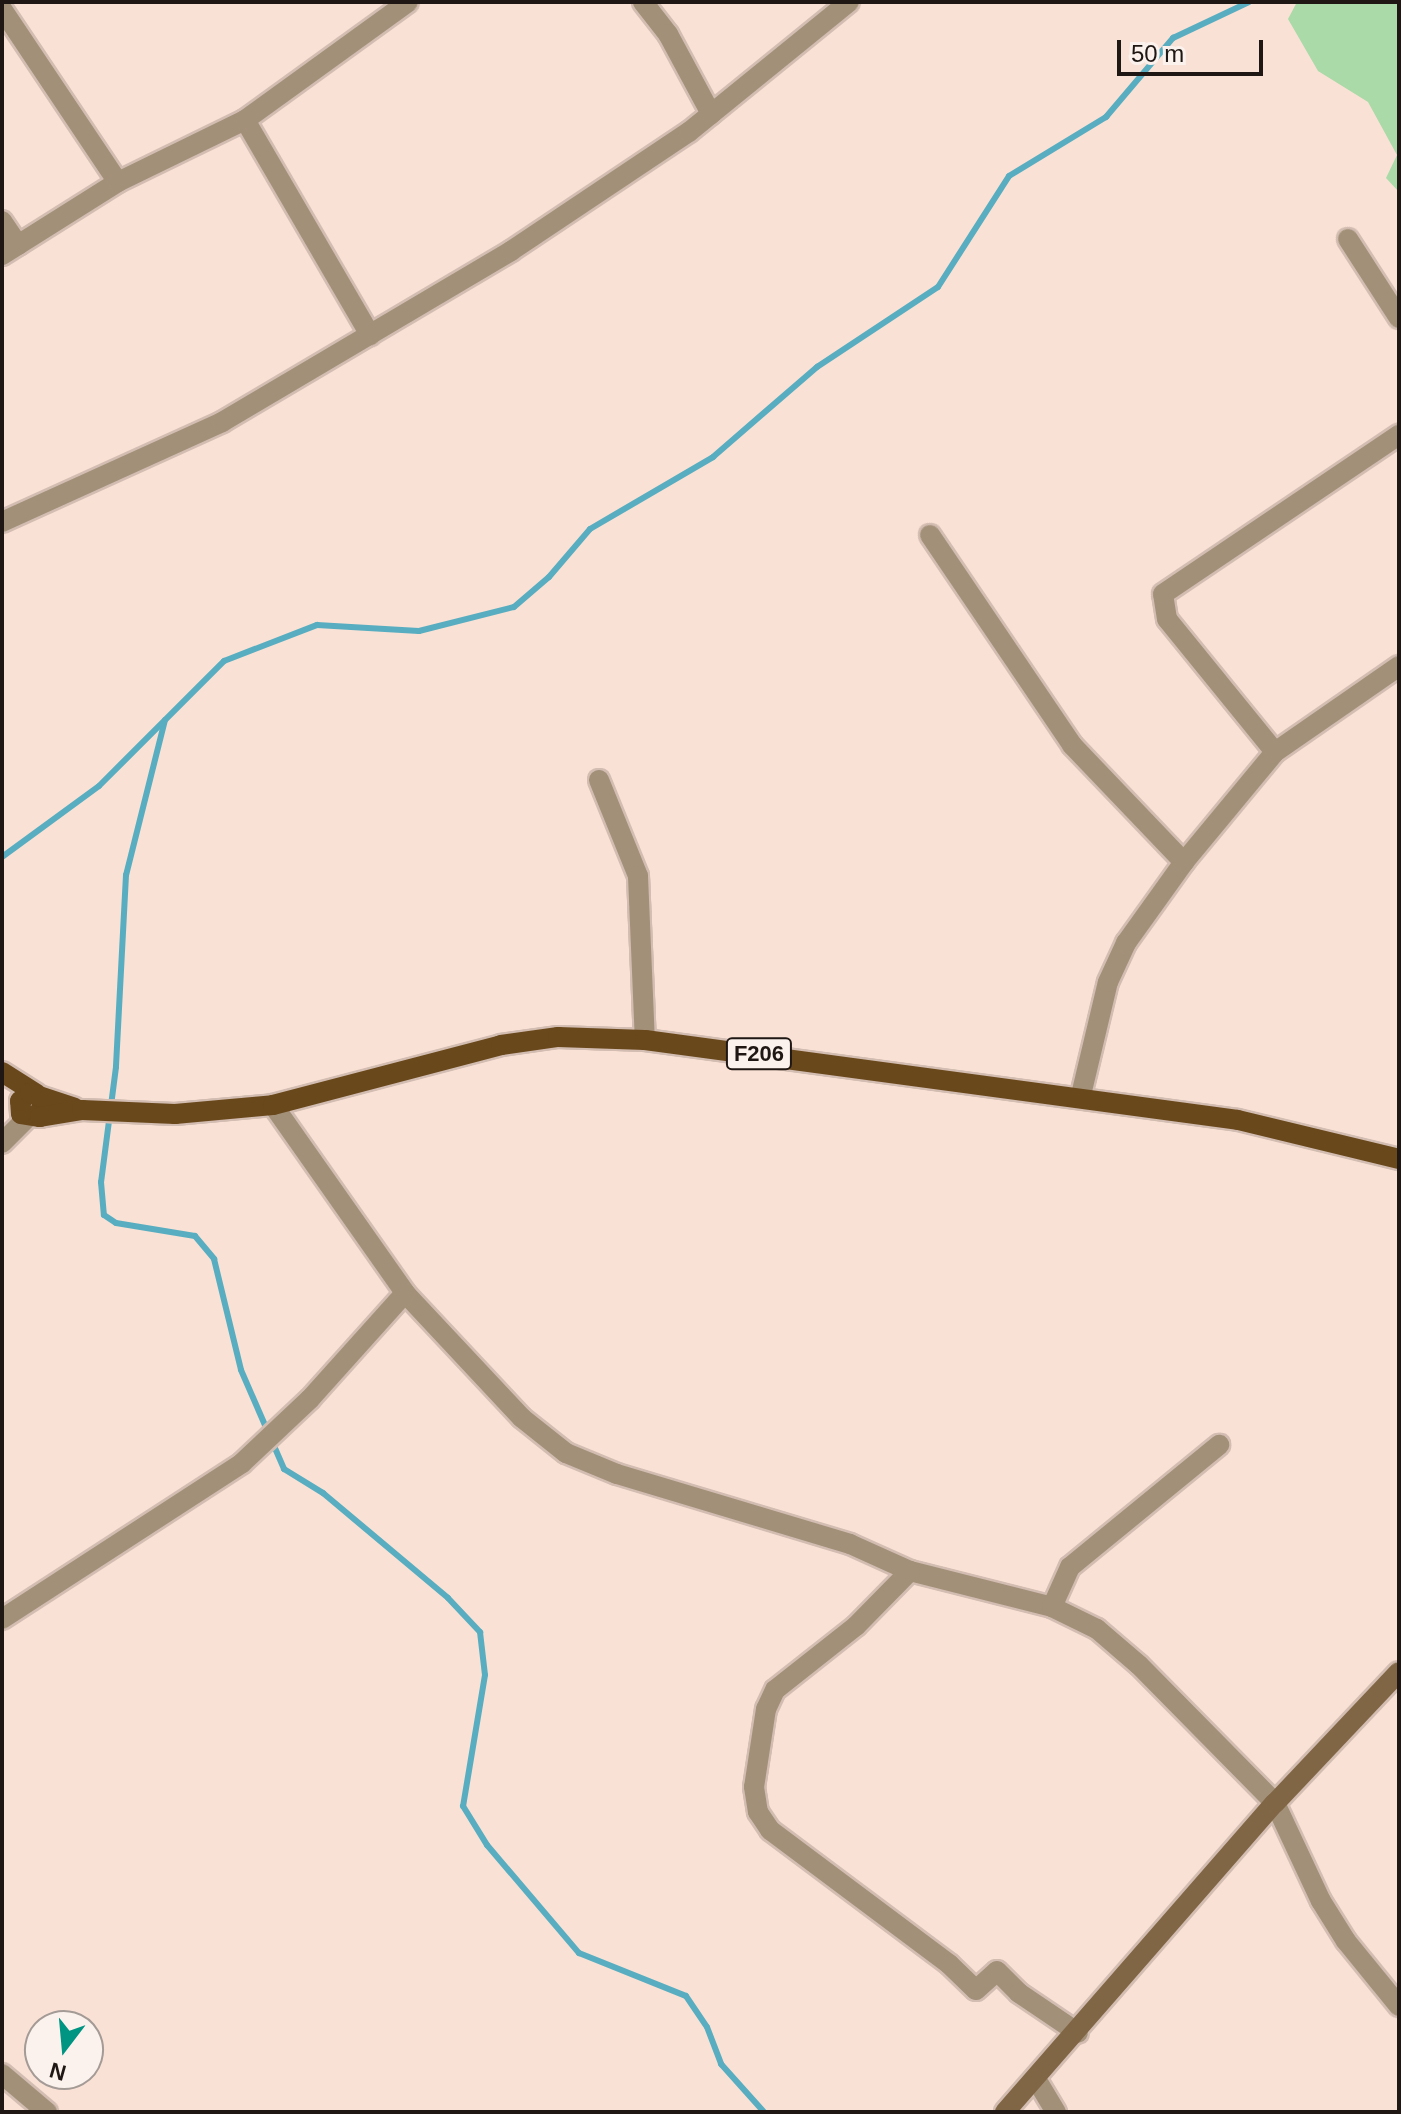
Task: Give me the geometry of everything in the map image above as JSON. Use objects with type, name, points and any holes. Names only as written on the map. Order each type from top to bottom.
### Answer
[{"type":"main road","name":"F206","points":[[2,1072],[33,1107],[175,1114],[273,1105],[501,1045],[558,1037],[645,1040],[1081,1095],[1238,1120],[1399,1159]]},
{"type":"main road","points":[[2,1081],[33,1107]]},
{"type":"main road","points":[[1005,2112],[1078,2033],[1275,1803],[1399,1672]]},
{"type":"street","points":[[643,2],[668,34],[711,114]]},
{"type":"street","points":[[2,522],[222,422],[511,251],[711,114],[849,2]]},
{"type":"street","points":[[2,221],[10,250],[118,182],[245,120],[398,6]]},
{"type":"street","points":[[2,9],[118,182]]},
{"type":"street","points":[[245,120],[370,335]]},
{"type":"street","points":[[1348,239],[1399,318]]},
{"type":"street","points":[[1275,752],[1167,619],[1163,594],[1399,435]]},
{"type":"street","points":[[930,535],[1072,745],[1184,862]]},
{"type":"street","points":[[1081,1095],[1108,982],[1126,943],[1184,862],[1275,752],[1399,666]]},
{"type":"street","points":[[599,780],[638,876],[645,1040]]},
{"type":"street","points":[[273,1105],[405,1293],[522,1418],[566,1453],[617,1474],[850,1544],[910,1571],[1052,1607],[1097,1629],[1139,1665],[1275,1803],[1321,1901],[1346,1941],[1399,2006]]},
{"type":"street","points":[[2,1143],[33,1107]]},
{"type":"street","points":[[2,1619],[242,1463],[310,1399],[405,1293]]},
{"type":"street","points":[[1052,1607],[1070,1567],[1219,1445]]},
{"type":"street","points":[[910,1571],[856,1626],[775,1690],[766,1709],[754,1787],[758,1812],[770,1830],[949,1964],[976,1990],[997,1971],[1078,2033]]},
{"type":"street","points":[[2,2074],[47,2112]]},
{"type":"street","points":[[1036,2079],[1056,2112]]},
{"type":"green space","points":[[1297,2],[1399,2],[1399,192],[1386,178],[1397,155],[1368,102],[1318,71],[1288,19]]},
{"type":"waterway","points":[[2,857],[99,786],[224,661],[317,625],[419,631],[514,607],[549,577],[590,529],[713,457],[817,367],[938,287],[1009,176],[1106,117],[1173,38],[1249,2]]},
{"type":"waterway","points":[[165,720],[126,875],[116,1067],[101,1182],[104,1215],[116,1223],[195,1236],[214,1259],[241,1370],[284,1469],[323,1493],[448,1598],[480,1632],[485,1675],[463,1806],[487,1845],[579,1953],[686,1996],[707,2027],[721,2064],[764,2112]]}]
